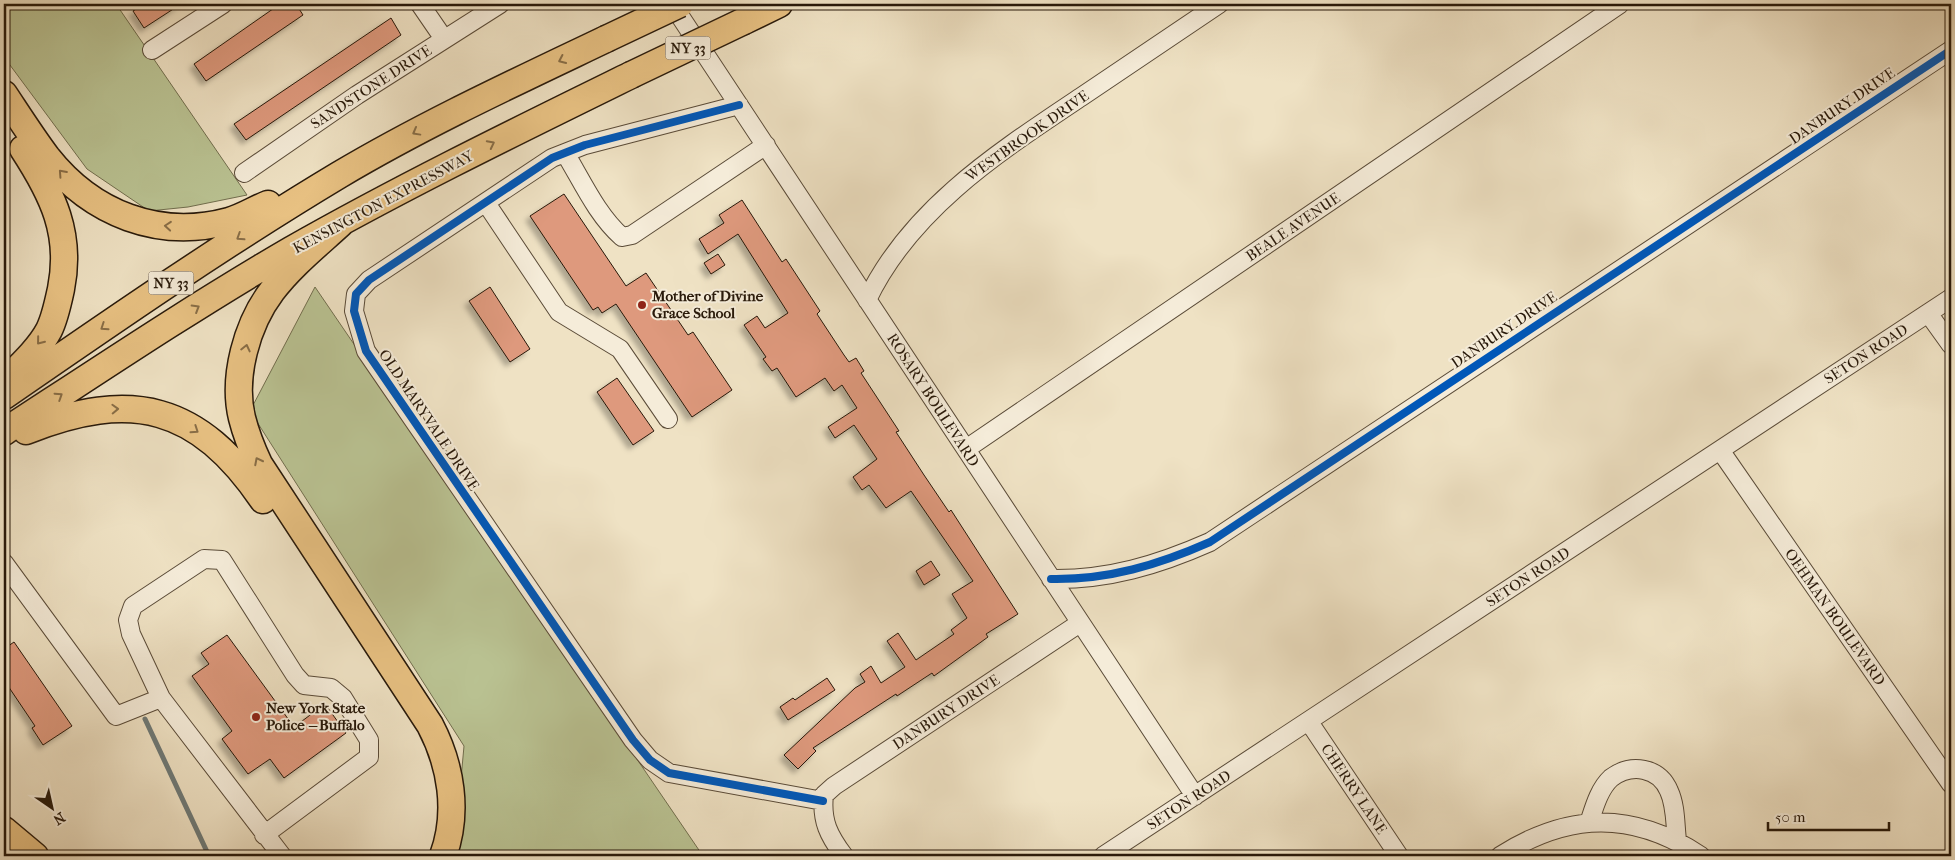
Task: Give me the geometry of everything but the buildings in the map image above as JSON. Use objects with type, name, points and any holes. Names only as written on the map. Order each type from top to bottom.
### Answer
[{"type":"highway","name":"NY 33","points":[[4,396],[204,261],[340,174],[420,130],[680,4]]},
{"type":"highway","name":"KENSINGTON EXPRESSWAY","points":[[4,432],[184,315],[340,224],[530,124],[779,4]]},
{"type":"highway","points":[[4,94],[48,157],[68,180],[81,191],[122,216],[146,223],[187,227],[206,226],[232,220],[340,174]]},
{"type":"highway","points":[[4,119],[48,190],[59,217],[64,246],[62,286],[48,330],[4,382]]},
{"type":"highway","points":[[340,224],[290,270],[271,292],[258,316],[247,342],[242,366],[239,396],[242,417],[259,464],[425,717],[440,744],[448,770],[451,793],[451,820],[443,856]]},
{"type":"highway","points":[[4,439],[80,412],[138,409],[184,422],[232,458],[417,728],[431,757],[437,795],[436,819],[426,856]]},
{"type":"highway","points":[[4,830],[35,856]]},
{"type":"street","points":[[152,50],[223,4]]},
{"type":"street","points":[[420,4],[444,39]]},
{"type":"street","name":"SANDSTONE DRIVE","points":[[244,173],[357,95],[500,4]]},
{"type":"street","name":"ROSARY BOULEVARD","points":[[672,4],[1195,796]]},
{"type":"street","name":"WESTBROOK DRIVE","points":[[868,300],[884,269],[916,226],[957,186],[1038,125],[1219,4]]},
{"type":"street","name":"BEALE AVENUE","points":[[966,449],[1620,4]]},
{"type":"street","name":"DANBURY DRIVE","points":[[1051,579],[1109,576],[1143,568],[1210,542],[1951,50]]},
{"type":"street","name":"OLD MARYVALE DRIVE","points":[[739,105],[585,145],[552,158],[369,280],[356,294],[354,311],[366,351],[633,740],[650,760],[669,773],[823,804]]},
{"type":"street","points":[[565,152],[613,229],[622,237],[632,235],[766,145]]},
{"type":"street","points":[[486,203],[558,312],[620,349],[668,419]]},
{"type":"street","name":"SETON ROAD","points":[[1103,856],[1951,298]]},
{"type":"street","points":[[1928,313],[1951,345]]},
{"type":"street","name":"OEHMAN BOULEVARD","points":[[1720,450],[1951,784]]},
{"type":"street","points":[[264,835],[369,757],[369,740],[342,698],[331,688],[304,685],[295,675],[222,560],[204,560],[133,606],[128,620],[131,634],[161,698],[264,835],[282,856]]},
{"type":"street","points":[[4,563],[116,716],[161,698]]},
{"type":"street","name":"DANBURY DRIVE","points":[[823,804],[824,795],[834,786],[1080,623]]},
{"type":"street","name":"CHERRY LANE","points":[[1309,722],[1399,856]]},
{"type":"street","points":[[1589,823],[1601,791],[1611,779],[1623,772],[1638,768],[1650,771],[1661,779],[1669,790],[1677,840]]},
{"type":"street","points":[[823,804],[828,834],[844,856]]},
{"type":"street","points":[[1500,856],[1545,831],[1589,823],[1627,824],[1653,830],[1677,840],[1701,856]]},
{"type":"green space","points":[[4,4],[116,4],[247,195],[188,207],[149,211],[87,169],[4,57]]},
{"type":"green space","points":[[315,287],[703,856],[561,856],[558,852],[551,856],[454,856],[464,746],[250,411]]},
{"type":"waterway","points":[[145,719],[209,856]]},
{"type":"cycle path","points":[[1051,579],[1093,577],[1132,570],[1171,558],[1210,542],[1951,50]]},
{"type":"cycle path","points":[[739,105],[585,145],[552,158],[369,280],[356,294],[354,311],[366,351],[633,740],[650,760],[669,773],[823,801]]},
{"type":"place","name":"Mother of Divine Grace School","points":[[642,305]]},
{"type":"place","name":"New York State Police -- Buffalo","points":[[256,717]]}]
